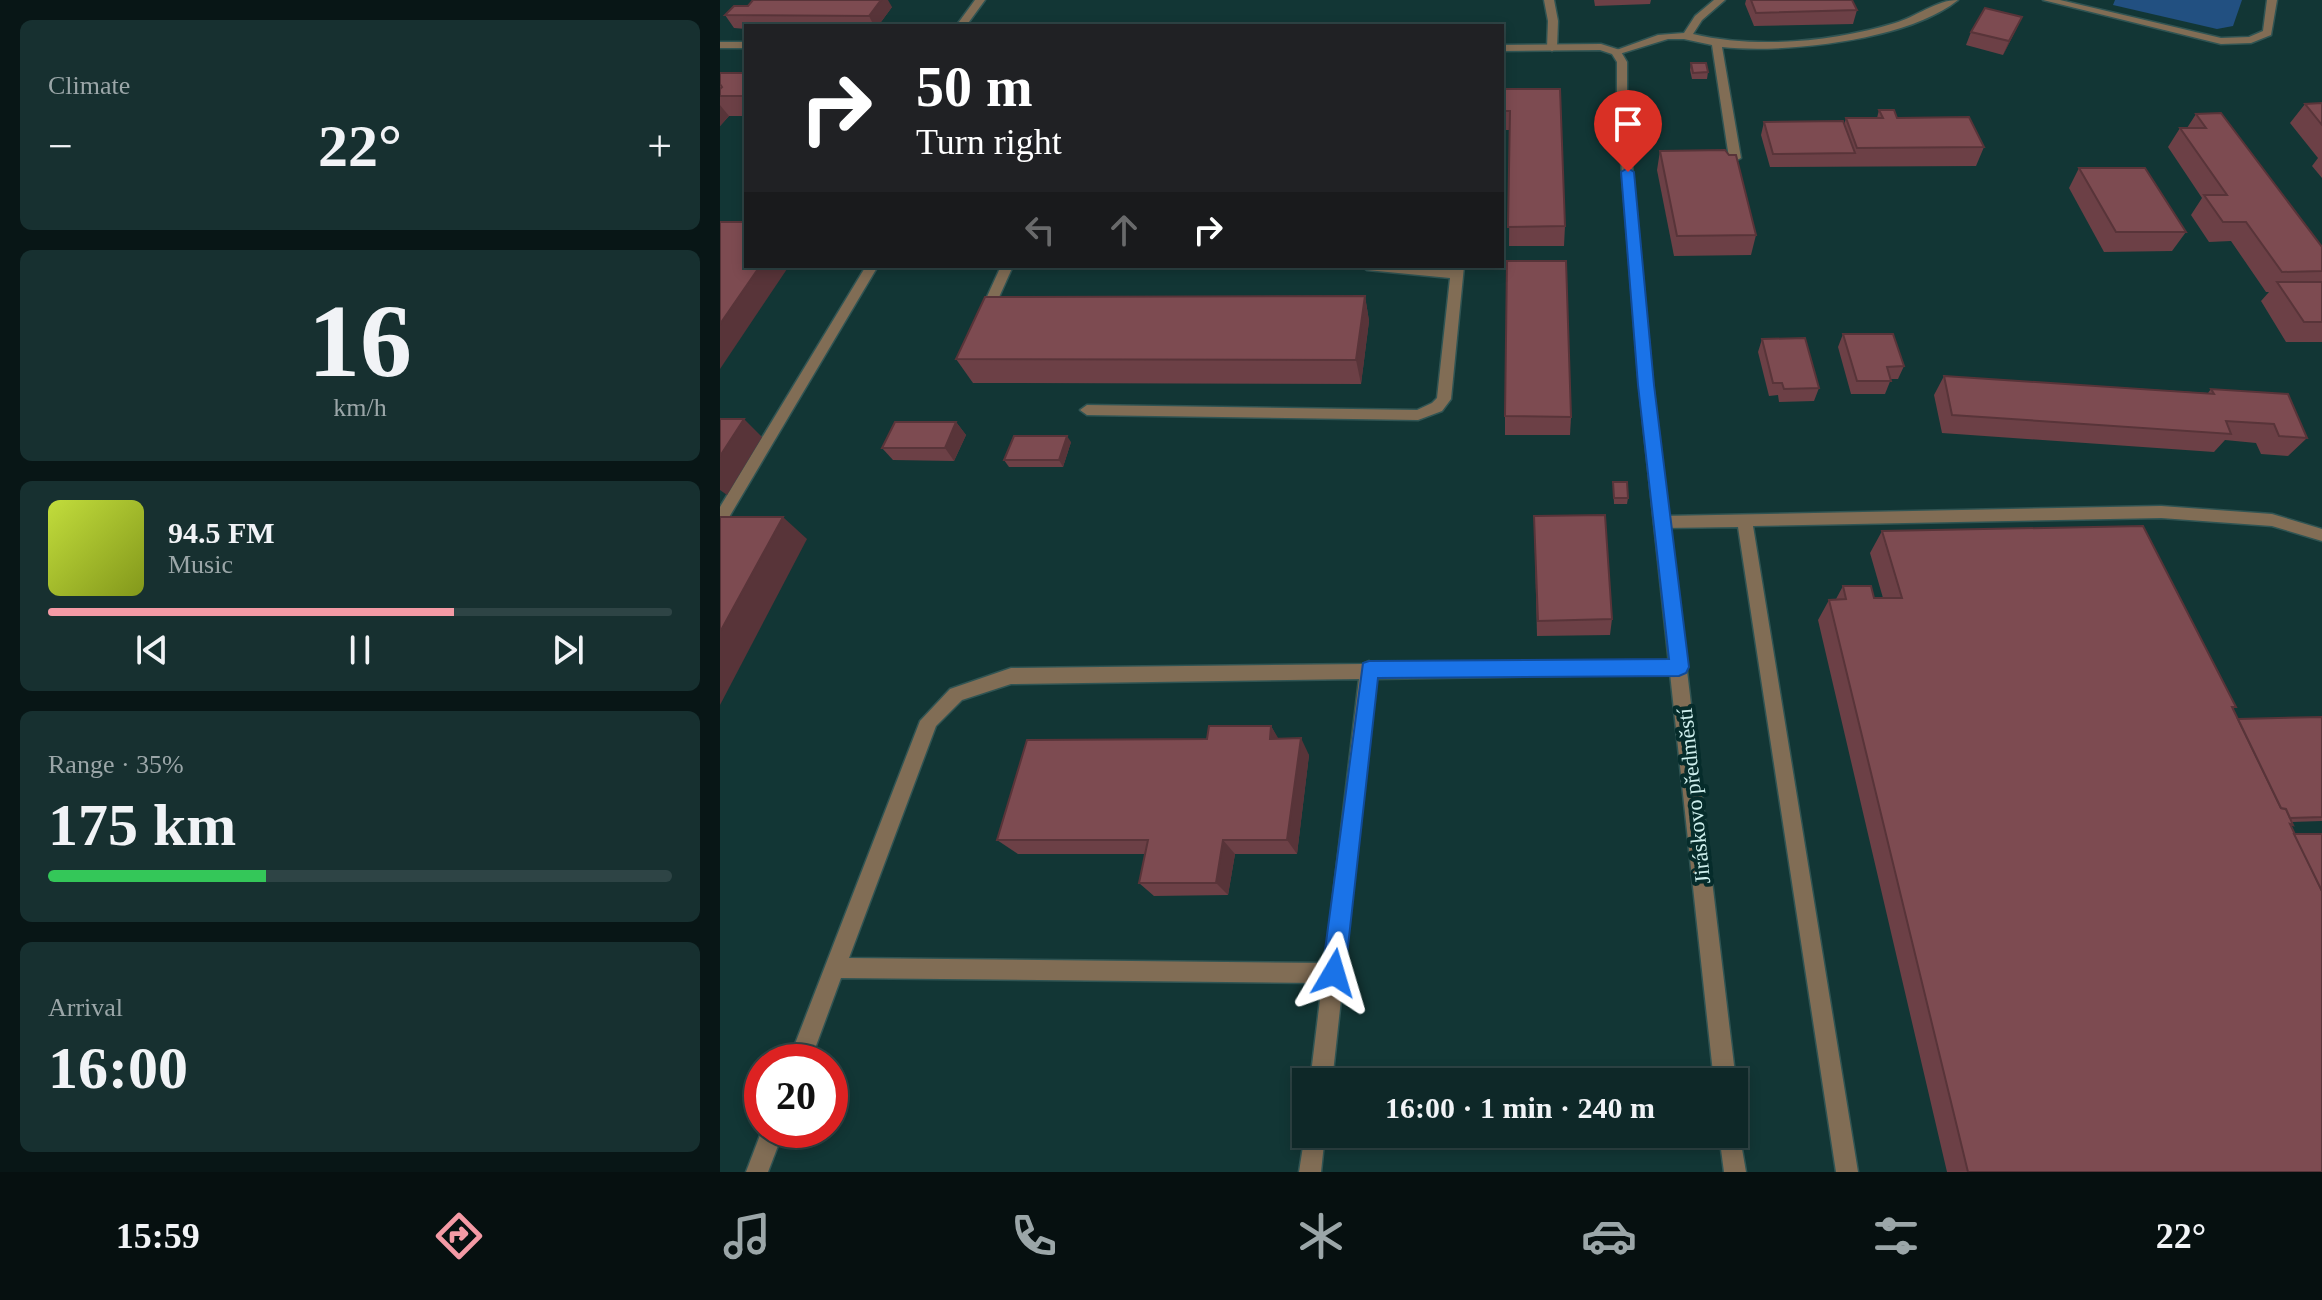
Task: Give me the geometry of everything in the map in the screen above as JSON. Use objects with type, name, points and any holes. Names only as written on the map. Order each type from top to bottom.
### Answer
[{"type":"street","points":[[962,24],[980,0]]},
{"type":"street","points":[[1549,0],[1553,21],[1552,48]]},
{"type":"street","points":[[1687,36],[1698,18],[1720,0]]},
{"type":"street","points":[[1504,48],[1601,47],[1616,52],[1670,35],[1717,44],[1832,40],[1876,33],[1931,14],[1953,0]]},
{"type":"street","points":[[2048,0],[2221,41],[2251,40],[2268,33],[2272,0]]},
{"type":"street","points":[[1717,44],[1735,158]]},
{"type":"street","points":[[720,45],[744,45]]},
{"type":"street","name":"Jiráskovo předměstí","points":[[1616,52],[1622,62],[1622,111],[1645,370],[1723,1068]]},
{"type":"street","points":[[720,520],[871,268]]},
{"type":"street","points":[[986,312],[1006,268]]},
{"type":"street","points":[[1087,410],[1418,415],[1429,412],[1444,399],[1457,270],[1412,268]]},
{"type":"street","points":[[1663,522],[2161,512],[2272,520],[2322,535]]},
{"type":"street","points":[[1745,521],[1847,1172]]},
{"type":"street","points":[[806,1044],[929,721],[956,694],[1011,676],[1679,667]]},
{"type":"street","points":[[1323,1068],[1369,669]]},
{"type":"street","points":[[835,968],[1334,973]]},
{"type":"street","points":[[757,1172],[766,1148]]},
{"type":"street","points":[[1310,1172],[1313,1148]]},
{"type":"street","points":[[1732,1148],[1735,1172]]},
{"type":"water","points":[[2115,0],[2242,0],[2233,26],[2217,29],[2113,5]]},
{"type":"building","points":[[753,0],[881,0],[869,16],[725,15],[734,6],[748,6]]},
{"type":"building","points":[[1751,0],[1852,0],[1857,10],[1756,13]]},
{"type":"building","points":[[1985,8],[2022,17],[2009,41],[1971,32]]},
{"type":"building","points":[[1691,63],[1706,63],[1708,72],[1693,73]]},
{"type":"building","points":[[720,73],[744,73],[744,96],[720,96]]},
{"type":"building","points":[[1504,89],[1560,89],[1565,226],[1508,227],[1510,111],[1504,111]]},
{"type":"building","points":[[2322,103],[2322,125],[2305,104]]},
{"type":"building","points":[[1879,110],[1894,110],[1897,118],[1969,117],[1984,147],[1857,148],[1846,118],[1883,118]]},
{"type":"building","points":[[2221,113],[2322,247],[2322,271],[2282,272],[2246,222],[2223,222],[2204,195],[2227,195],[2180,128],[2206,128],[2196,114]]},
{"type":"building","points":[[1843,121],[1855,153],[1773,154],[1764,122]]},
{"type":"building","points":[[1725,150],[1729,155],[1736,155],[1756,235],[1677,236],[1660,151]]},
{"type":"building","points":[[2079,168],[2145,168],[2186,232],[2116,232]]},
{"type":"building","points":[[720,222],[744,222],[744,268],[759,268],[720,324]]},
{"type":"building","points":[[1507,261],[1566,261],[1571,417],[1505,416]]},
{"type":"building","points":[[2277,282],[2322,282],[2322,322],[2304,322]]},
{"type":"building","points":[[1365,296],[1356,360],[956,359],[985,297]]},
{"type":"building","points":[[1843,334],[1893,334],[1904,366],[1887,367],[1891,381],[1857,381]]},
{"type":"building","points":[[1805,338],[1819,388],[1784,389],[1782,383],[1773,383],[1762,339]]},
{"type":"building","points":[[1944,376],[2214,394],[2211,389],[2288,394],[2307,438],[2279,436],[2274,424],[2226,421],[2231,434],[1952,415]]},
{"type":"building","points":[[720,419],[744,419],[720,456]]},
{"type":"building","points":[[895,422],[956,422],[945,448],[882,448]]},
{"type":"building","points":[[1014,436],[1067,436],[1059,460],[1004,460]]},
{"type":"building","points":[[1613,482],[1627,482],[1628,498],[1614,498]]},
{"type":"building","points":[[1605,515],[1612,619],[1538,621],[1534,516]]},
{"type":"building","points":[[720,517],[783,517],[720,632]]},
{"type":"building","points":[[2143,526],[2236,707],[2232,707],[2281,808],[2286,809],[2322,891],[2322,1172],[1968,1172],[1829,600],[1846,599],[1843,586],[1871,586],[1874,598],[1902,598],[1882,531]]},
{"type":"building","points":[[2322,717],[2322,817],[2290,818],[2286,809],[2281,808],[2238,719]]},
{"type":"building","points":[[1209,726],[1271,726],[1270,739],[1301,738],[1287,840],[1223,840],[1216,883],[1139,883],[1148,840],[997,840],[1027,740],[1207,739]]},
{"type":"building","points":[[2294,834],[2322,834],[2322,891]]},
{"type":"route","points":[[1334,973],[1369,669],[1679,667],[1646,385],[1628,172]]}]
